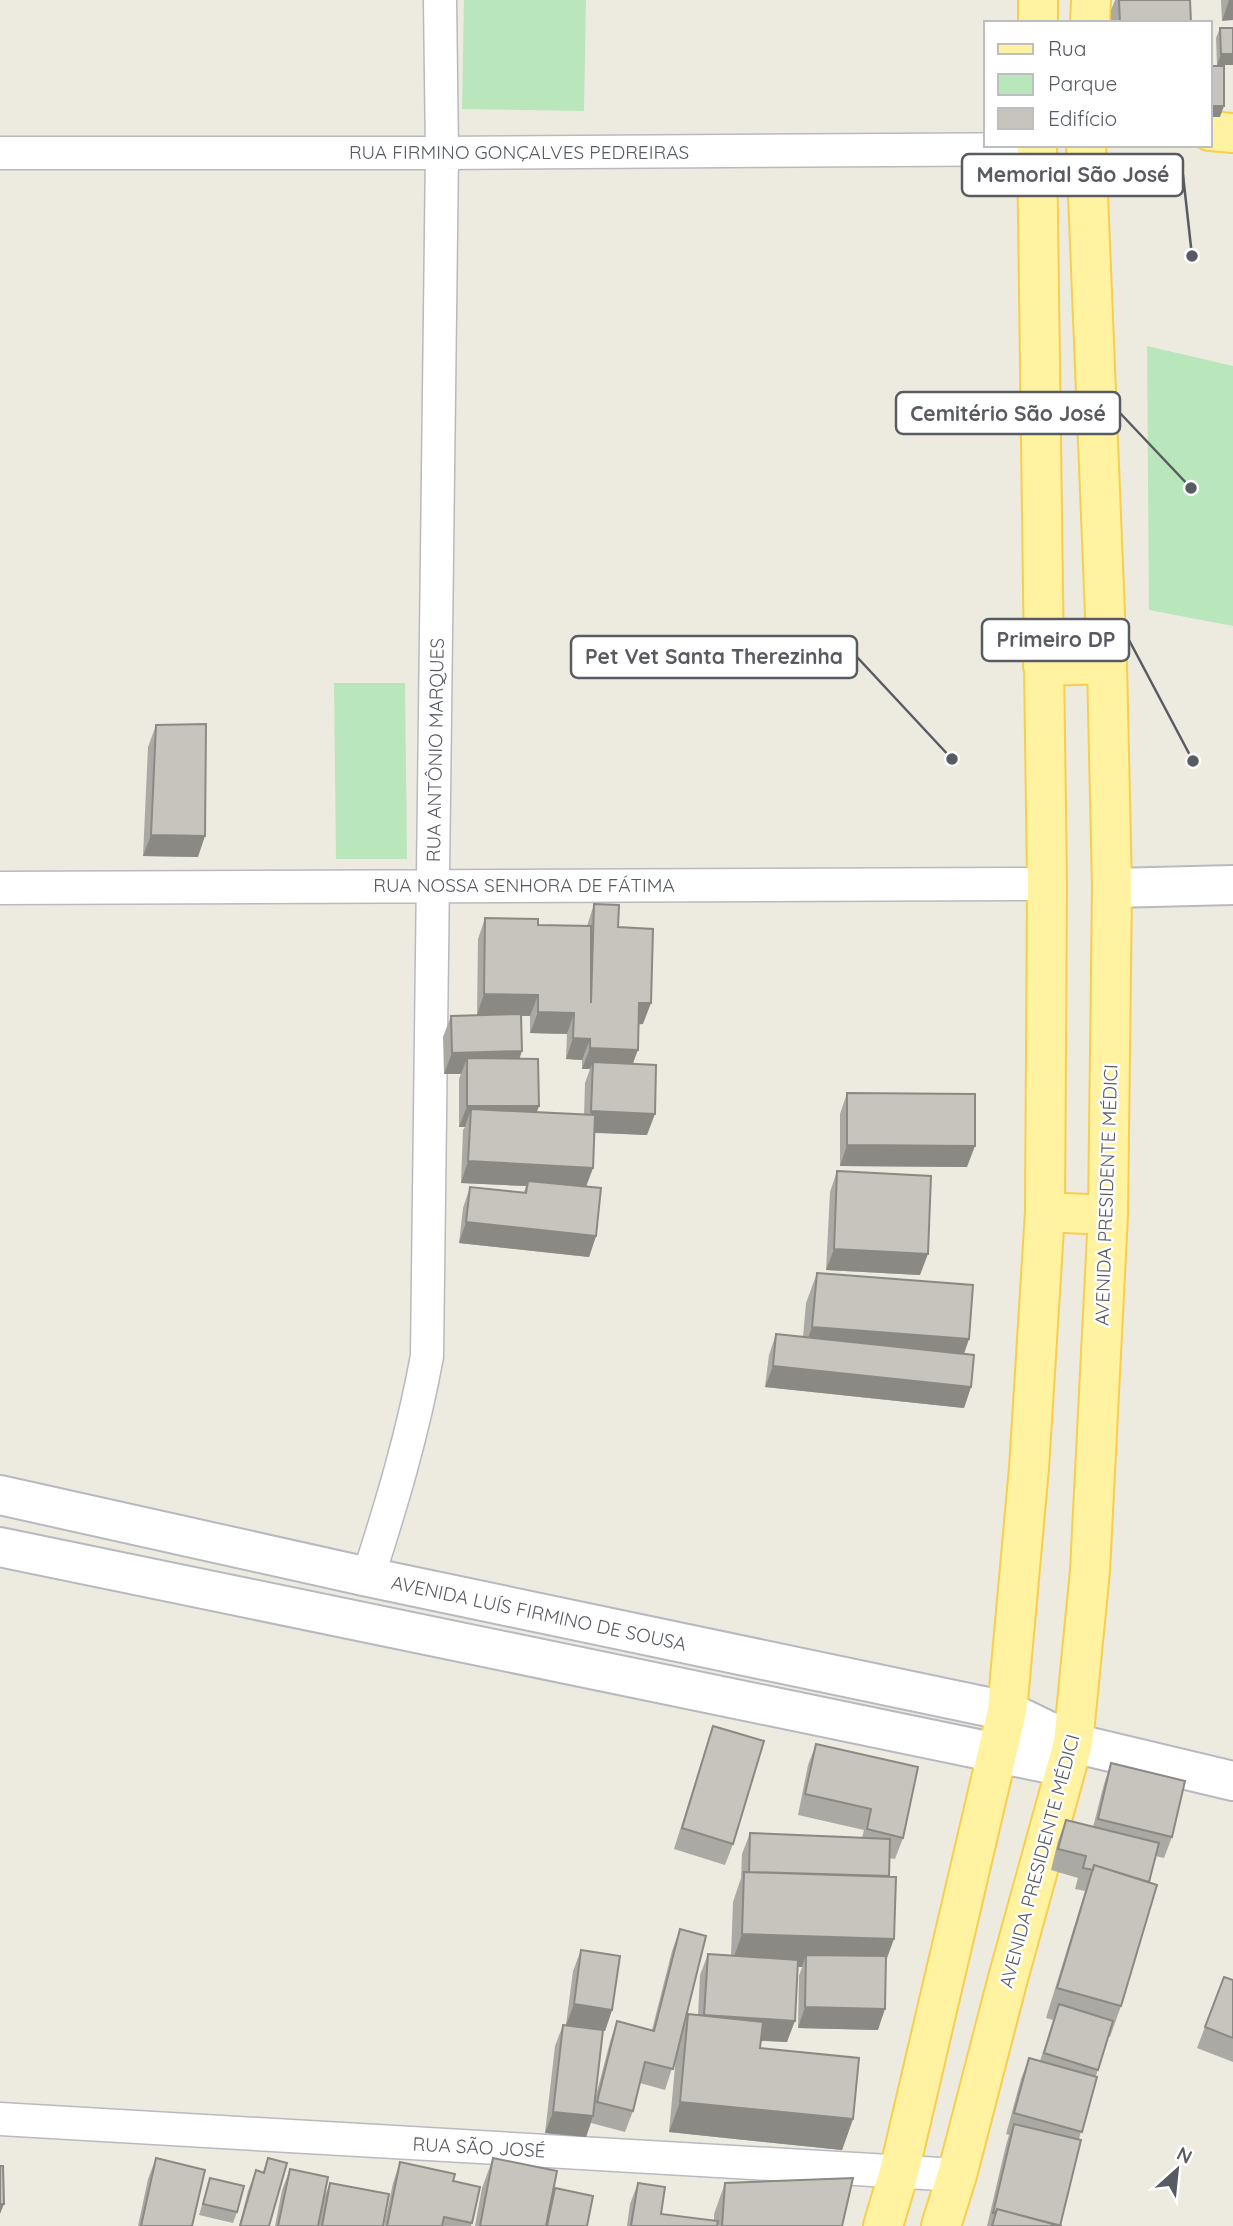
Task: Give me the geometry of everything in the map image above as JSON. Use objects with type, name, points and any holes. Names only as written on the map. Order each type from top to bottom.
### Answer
[{"type":"main road","points":[[1038,0],[1038,21]]},
{"type":"main road","points":[[1090,21],[1091,0]]},
{"type":"main road","points":[[1212,131],[1233,133]]},
{"type":"main road","points":[[883,2226],[900,2172],[1007,1711],[1029,1468],[1045,1212],[1048,884],[1037,147]]},
{"type":"main road","name":"AVENIDA PRESIDENTE MÉDICI","points":[[941,2226],[1069,1755],[1090,1571],[1108,1215],[1112,888],[1107,664],[1086,147]]},
{"type":"main road","points":[[1043,666],[1107,664]]},
{"type":"main road","points":[[1112,888],[1233,885]]},
{"type":"main road","points":[[1045,1212],[1108,1215]]},
{"type":"main road","name":"AVENIDA LUÍS FIRMINO DE SOUSA","points":[[0,1495],[368,1577],[1007,1711],[1069,1755]]},
{"type":"main road","points":[[77,1563],[87,1514]]},
{"type":"main road","points":[[0,1546],[998,1753],[1069,1755],[1233,1781]]},
{"type":"street","name":"RUA ANTÔNIO MARQUES","points":[[368,1577],[403,1468],[427,1356],[442,153],[440,0]]},
{"type":"street","name":"RUA FIRMINO GONÇALVES PEDREIRAS","points":[[0,153],[442,153],[1037,147]]},
{"type":"street","name":"RUA NOSSA SENHORA DE FÁTIMA","points":[[0,887],[1048,884]]},
{"type":"street","name":"RUA SÃO JOSÉ","points":[[0,2119],[957,2175]]},
{"type":"green space","points":[[464,0],[586,0],[584,111],[462,109]]},
{"type":"green space","points":[[1147,346],[1233,366],[1233,626],[1149,610]]},
{"type":"green space","points":[[334,683],[405,683],[407,859],[336,859]]},
{"type":"building","points":[[1119,0],[1190,0],[1191,21],[1120,21]]},
{"type":"building","points":[[1220,28],[1233,28],[1233,54],[1221,54]]},
{"type":"building","points":[[1212,66],[1224,66],[1224,106],[1212,106]]},
{"type":"building","points":[[206,724],[205,836],[151,835],[156,725]]},
{"type":"building","points":[[594,904],[619,905],[618,927],[653,929],[651,1003],[639,1003],[638,1050],[590,1048],[590,1039],[573,1038],[574,1013],[538,1012],[538,995],[484,994],[485,918],[538,919],[538,925],[591,926],[591,1003]]},
{"type":"building","points":[[521,1014],[522,1051],[452,1053],[451,1016]]},
{"type":"building","points":[[467,1058],[538,1059],[539,1106],[467,1106]]},
{"type":"building","points":[[593,1062],[656,1065],[655,1114],[591,1111]]},
{"type":"building","points":[[847,1093],[975,1094],[975,1146],[847,1145]]},
{"type":"building","points":[[471,1109],[595,1115],[593,1168],[468,1161]]},
{"type":"building","points":[[837,1171],[931,1176],[928,1254],[834,1249]]},
{"type":"building","points":[[528,1181],[601,1188],[596,1236],[466,1222],[470,1187],[526,1193]]},
{"type":"building","points":[[817,1273],[973,1285],[969,1339],[812,1327]]},
{"type":"building","points":[[776,1334],[974,1355],[971,1387],[773,1366]]},
{"type":"building","points":[[713,1726],[764,1741],[733,1844],[682,1828]]},
{"type":"building","points":[[816,1744],[918,1767],[903,1838],[867,1829],[871,1809],[805,1794]]},
{"type":"building","points":[[1111,1763],[1185,1781],[1172,1837],[1098,1819]]},
{"type":"building","points":[[1066,1820],[1159,1843],[1149,1882],[1094,1865],[1093,1870],[1083,1868],[1086,1856],[1058,1849]]},
{"type":"building","points":[[750,1833],[890,1839],[889,1876],[749,1872]]},
{"type":"building","points":[[1094,1865],[1157,1885],[1121,2006],[1057,1988]]},
{"type":"building","points":[[744,1872],[896,1877],[894,1939],[742,1934]]},
{"type":"building","points":[[680,1929],[706,1936],[673,2069],[645,2062],[633,2111],[597,2102],[617,2021],[654,2031]]},
{"type":"building","points":[[581,1950],[620,1956],[612,2010],[574,2004]]},
{"type":"building","points":[[708,1954],[798,1960],[795,2021],[704,2015]]},
{"type":"building","points":[[806,1955],[886,1956],[885,2009],[805,2007]]},
{"type":"building","points":[[1224,1977],[1233,1980],[1233,2038],[1205,2027]]},
{"type":"building","points":[[1059,2004],[1113,2021],[1098,2070],[1044,2053]]},
{"type":"building","points":[[688,2014],[763,2022],[760,2048],[859,2058],[853,2119],[680,2102]]},
{"type":"building","points":[[563,2025],[603,2030],[593,2116],[553,2112]]},
{"type":"building","points":[[1029,2058],[1097,2077],[1082,2132],[1014,2113]]},
{"type":"building","points":[[1014,2124],[1081,2140],[1060,2226],[997,2209],[993,2213]]},
{"type":"building","points":[[156,2158],[205,2170],[192,2226],[141,2226]]},
{"type":"building","points":[[268,2158],[287,2163],[269,2226],[240,2226],[256,2170],[264,2173]]},
{"type":"building","points":[[493,2158],[557,2171],[546,2226],[480,2226]]},
{"type":"building","points":[[400,2162],[455,2174],[453,2181],[480,2187],[472,2223],[444,2217],[442,2226],[387,2226]]},
{"type":"building","points":[[0,2166],[3,2166],[4,2204],[0,2204]]},
{"type":"building","points":[[290,2169],[328,2177],[318,2226],[278,2226]]},
{"type":"building","points":[[210,2178],[244,2186],[237,2212],[203,2204]]},
{"type":"building","points":[[853,2178],[842,2226],[722,2226],[725,2183]]},
{"type":"building","points":[[330,2183],[389,2194],[383,2226],[322,2226]]},
{"type":"building","points":[[638,2183],[665,2187],[661,2214],[718,2221],[717,2226],[631,2226]]},
{"type":"building","points":[[555,2188],[593,2196],[587,2226],[547,2226]]},
{"type":"building","points":[[997,2209],[1062,2226],[992,2226]]},
{"type":"place","name":"Memorial São José","points":[[1192,256]]},
{"type":"place","name":"Cemitério São José","points":[[1191,488]]},
{"type":"place","name":"Pet Vet Santa Therezinha","points":[[952,759]]},
{"type":"place","name":"Primeiro DP","points":[[1193,761]]}]
